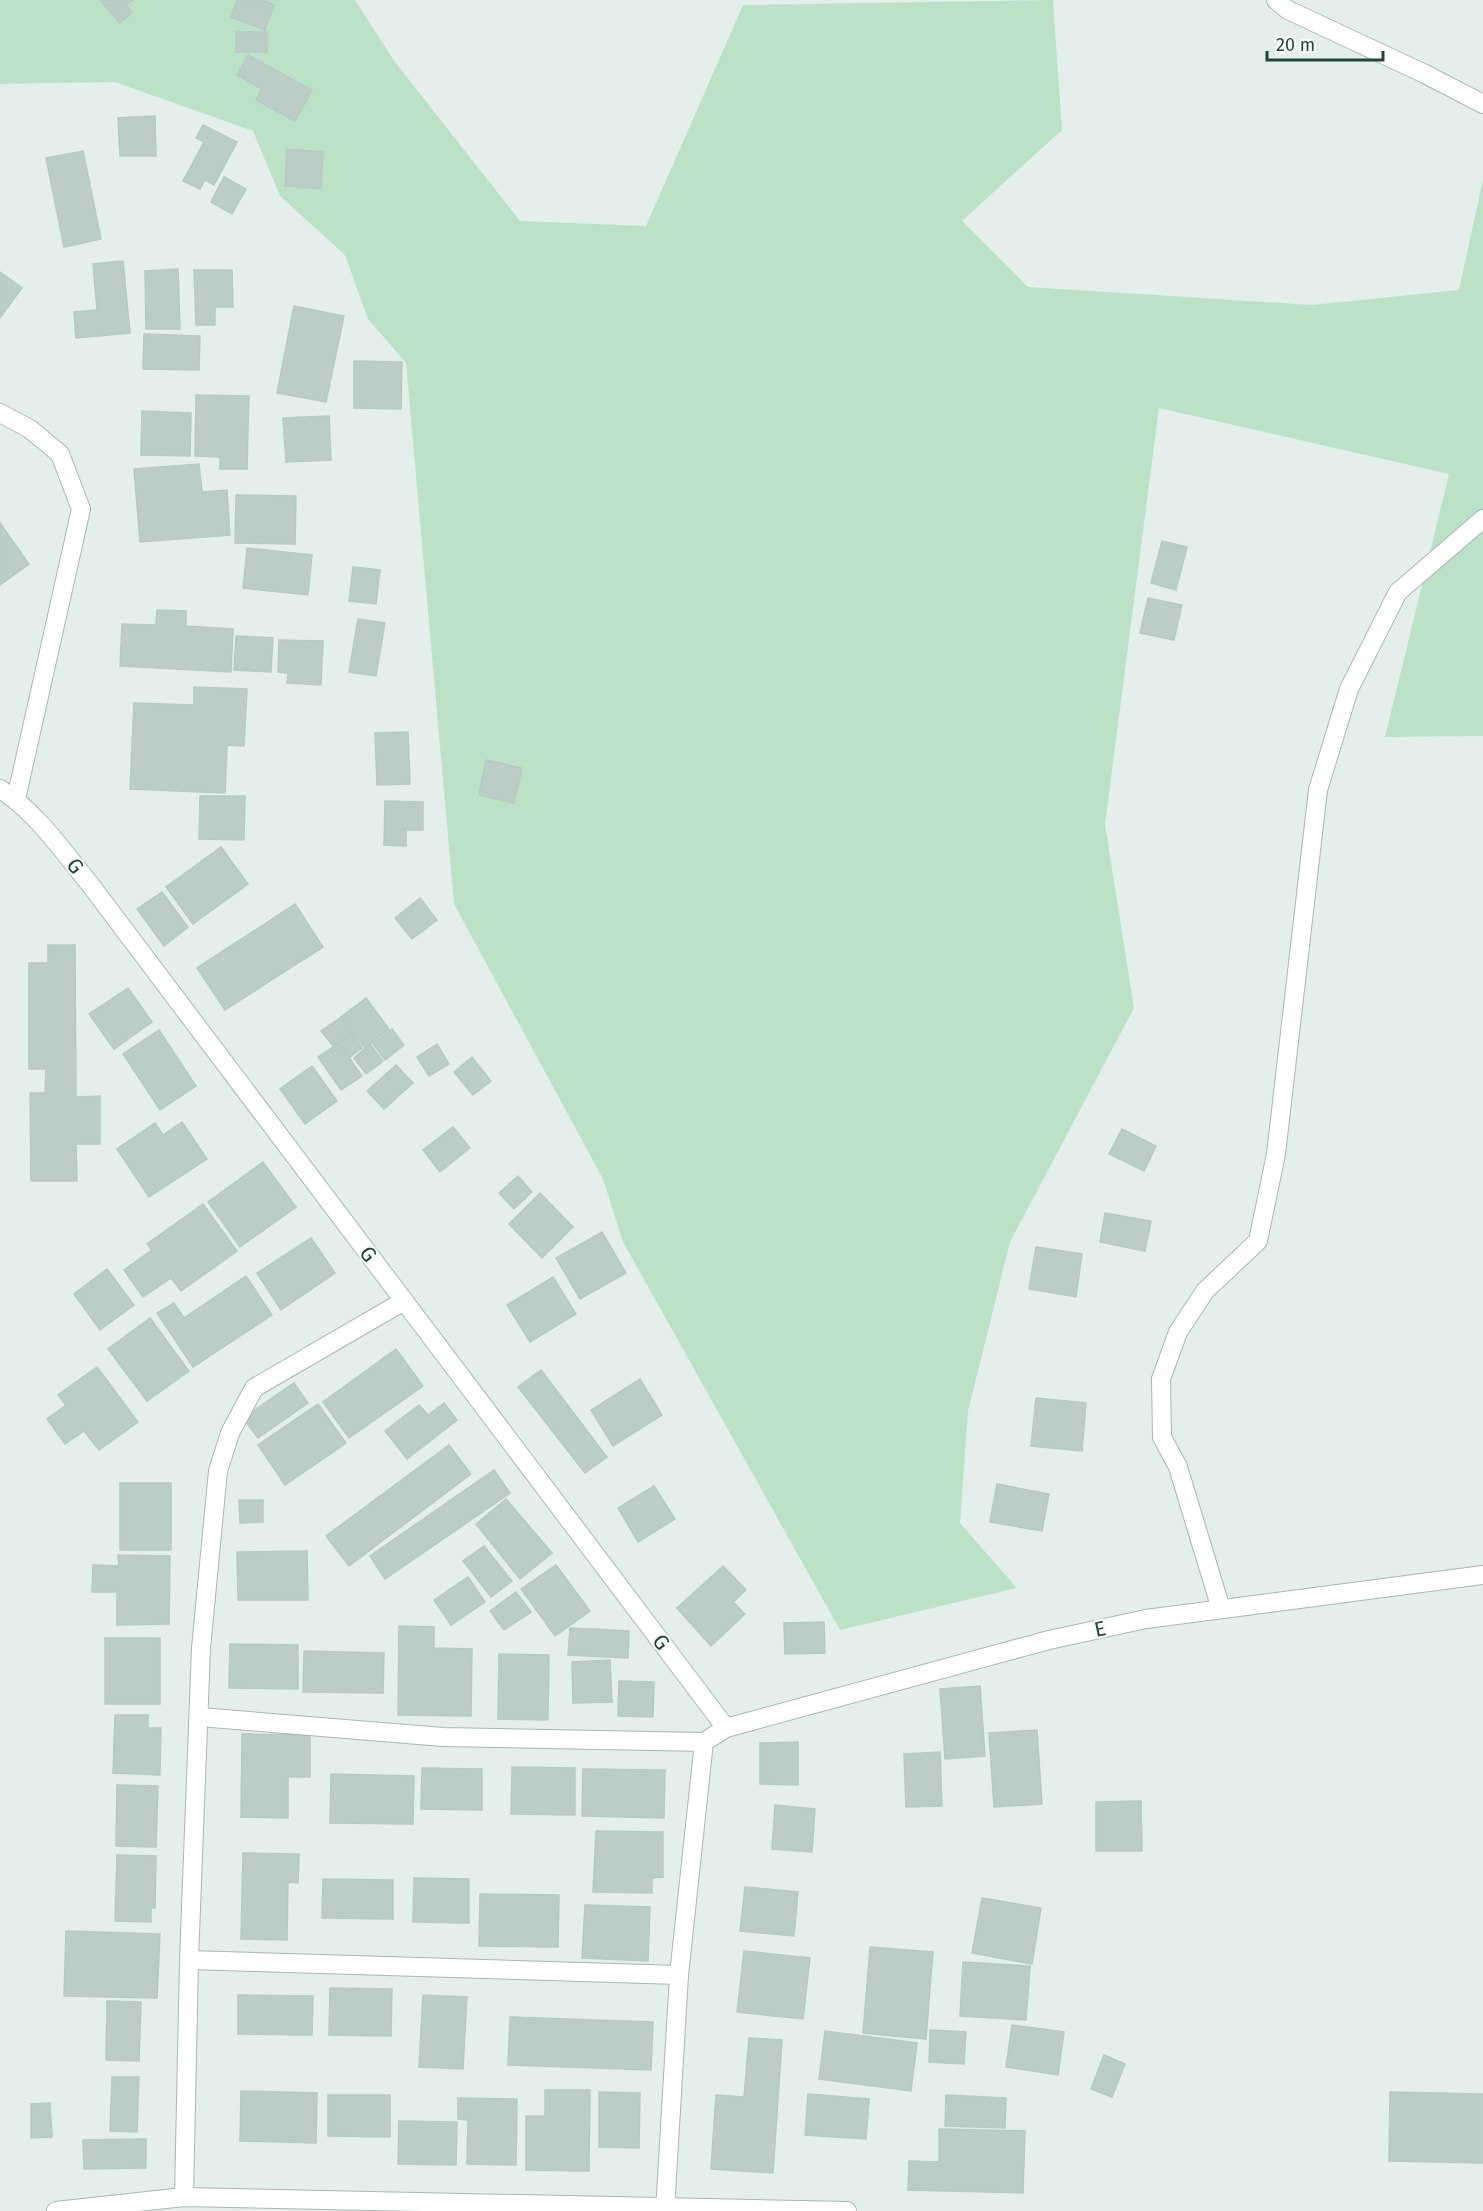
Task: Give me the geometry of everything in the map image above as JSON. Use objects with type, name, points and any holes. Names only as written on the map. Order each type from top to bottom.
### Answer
[{"type":"street","points":[[1276,0],[1287,10],[1425,74],[1483,104]]},
{"type":"street","points":[[0,413],[30,429],[60,454],[81,509],[16,799]]},
{"type":"street","points":[[1221,1609],[1178,1467],[1162,1437],[1161,1379],[1178,1332],[1205,1291],[1258,1241],[1276,1154],[1318,790],[1349,688],[1398,592],[1483,519]]},
{"type":"street","name":"G","points":[[0,789],[16,799],[55,840],[89,883],[726,1728]]},
{"type":"street","points":[[184,2197],[189,1960],[201,1648],[218,1471],[230,1433],[254,1388],[404,1301]]},
{"type":"street","name":"E","points":[[704,1742],[726,1728],[1049,1640],[1146,1619],[1483,1575]]},
{"type":"street","points":[[200,1718],[443,1737],[704,1742],[679,1975],[665,2209]]},
{"type":"street","points":[[189,1960],[679,1975]]},
{"type":"street","points":[[56,2211],[184,2197],[665,2209],[847,2211]]},
{"type":"green space","points":[[0,0],[355,0],[395,62],[520,221],[646,226],[743,5],[1053,0],[1062,130],[962,221],[1028,287],[1312,305],[1459,290],[1483,179],[1483,736],[1385,737],[1449,474],[1159,408],[1105,824],[1134,1008],[1010,1242],[968,1411],[960,1523],[1017,1588],[840,1630],[623,1242],[603,1179],[454,904],[406,363],[368,319],[345,255],[280,196],[253,131],[115,82],[0,84]]},
{"type":"building","points":[[100,0],[133,0],[126,5],[132,13],[120,23]]},
{"type":"building","points":[[237,0],[262,0],[274,5],[265,30],[231,17]]},
{"type":"building","points":[[236,32],[267,32],[267,52],[236,52]]},
{"type":"building","points":[[248,55],[312,90],[295,121],[256,100],[262,89],[237,75]]},
{"type":"building","points":[[155,116],[156,156],[120,156],[118,118]]},
{"type":"building","points":[[203,125],[237,142],[214,185],[205,180],[200,189],[183,181],[204,142],[196,138]]},
{"type":"building","points":[[287,149],[323,152],[321,189],[285,186]]},
{"type":"building","points":[[83,151],[101,239],[64,247],[46,158]]},
{"type":"building","points":[[224,177],[246,189],[232,214],[211,202]]},
{"type":"building","points":[[123,261],[130,333],[76,338],[74,312],[97,310],[93,264]]},
{"type":"building","points":[[178,269],[180,329],[146,329],[145,271]]},
{"type":"building","points":[[194,270],[232,270],[233,307],[215,307],[215,325],[196,325]]},
{"type":"building","points":[[0,272],[22,288],[0,318]]},
{"type":"building","points":[[294,306],[344,316],[326,402],[277,393]]},
{"type":"building","points":[[144,334],[200,336],[199,370],[143,369]]},
{"type":"building","points":[[354,361],[402,362],[401,409],[354,408]]},
{"type":"building","points":[[196,395],[249,396],[247,469],[220,469],[220,457],[195,456]]},
{"type":"building","points":[[142,411],[191,413],[190,456],[141,455]]},
{"type":"building","points":[[329,416],[331,460],[286,462],[283,418]]},
{"type":"building","points":[[199,464],[202,492],[227,490],[230,535],[140,542],[134,469]]},
{"type":"building","points":[[236,495],[296,496],[295,544],[235,543]]},
{"type":"building","points":[[0,523],[29,564],[0,585]]},
{"type":"building","points":[[1162,541],[1187,547],[1176,590],[1151,583]]},
{"type":"building","points":[[247,548],[312,555],[308,595],[243,588]]},
{"type":"building","points":[[353,567],[380,570],[376,604],[349,601]]},
{"type":"building","points":[[1148,598],[1182,605],[1174,640],[1140,633]]},
{"type":"building","points":[[157,610],[186,611],[186,626],[233,629],[231,672],[120,666],[122,624],[156,625]]},
{"type":"building","points":[[358,619],[385,623],[376,676],[349,672]]},
{"type":"building","points":[[236,636],[273,638],[271,672],[234,670]]},
{"type":"building","points":[[279,640],[323,641],[321,685],[287,683],[288,673],[278,672]]},
{"type":"building","points":[[194,687],[247,689],[244,746],[227,745],[225,793],[130,789],[134,703],[194,705]]},
{"type":"building","points":[[408,732],[410,784],[377,785],[375,733]]},
{"type":"building","points":[[486,760],[522,768],[514,803],[479,795]]},
{"type":"building","points":[[200,796],[245,796],[244,840],[199,839]]},
{"type":"building","points":[[385,801],[423,802],[423,830],[406,830],[406,846],[384,845]]},
{"type":"building","points":[[221,847],[248,884],[193,924],[166,887]]},
{"type":"building","points":[[162,892],[188,927],[164,946],[137,909]]},
{"type":"building","points":[[420,898],[437,920],[412,939],[395,918]]},
{"type":"building","points":[[295,904],[323,947],[225,1010],[197,968]]},
{"type":"building","points":[[48,945],[75,945],[76,1097],[100,1096],[100,1144],[76,1144],[77,1181],[31,1181],[30,1093],[45,1093],[46,1069],[29,1069],[29,963],[48,963]]},
{"type":"building","points":[[128,988],[152,1022],[114,1049],[89,1014]]},
{"type":"building","points":[[366,998],[389,1029],[365,1048],[341,1017]]},
{"type":"building","points":[[340,1018],[352,1032],[333,1046],[321,1031]]},
{"type":"building","points":[[392,1029],[404,1045],[385,1060],[373,1044]]},
{"type":"building","points":[[159,1030],[196,1086],[160,1110],[123,1054]]},
{"type":"building","points":[[352,1033],[362,1048],[350,1057],[339,1043]]},
{"type":"building","points":[[339,1043],[362,1076],[341,1090],[318,1057]]},
{"type":"building","points":[[370,1044],[383,1061],[366,1074],[354,1058]]},
{"type":"building","points":[[437,1044],[449,1064],[429,1076],[417,1057]]},
{"type":"building","points":[[472,1057],[491,1081],[473,1095],[454,1072]]},
{"type":"building","points":[[396,1065],[413,1083],[384,1109],[367,1091]]},
{"type":"building","points":[[312,1066],[337,1101],[305,1124],[280,1089]]},
{"type":"building","points":[[182,1122],[207,1159],[149,1197],[117,1149],[155,1123],[163,1135]]},
{"type":"building","points":[[453,1127],[470,1148],[440,1172],[423,1150]]},
{"type":"building","points":[[1122,1129],[1156,1146],[1144,1171],[1109,1154]]},
{"type":"building","points":[[263,1162],[296,1207],[240,1247],[208,1202]]},
{"type":"building","points":[[518,1176],[532,1192],[514,1209],[499,1193]]},
{"type":"building","points":[[540,1193],[573,1227],[542,1258],[509,1224]]},
{"type":"building","points":[[203,1204],[237,1251],[181,1291],[171,1278],[143,1297],[124,1270],[152,1250],[147,1244]]},
{"type":"building","points":[[1105,1213],[1151,1221],[1145,1251],[1100,1242]]},
{"type":"building","points":[[602,1232],[626,1273],[580,1299],[556,1258]]},
{"type":"building","points":[[311,1238],[335,1273],[281,1310],[257,1273]]},
{"type":"building","points":[[1036,1247],[1082,1254],[1076,1297],[1029,1289]]},
{"type":"building","points":[[107,1269],[134,1305],[100,1330],[74,1294]]},
{"type":"building","points":[[246,1276],[272,1315],[193,1367],[157,1313],[174,1303],[184,1318]]},
{"type":"building","points":[[553,1277],[576,1314],[530,1342],[507,1305]]},
{"type":"building","points":[[150,1318],[189,1371],[147,1401],[108,1349]]},
{"type":"building","points":[[396,1349],[423,1386],[349,1438],[323,1402]]},
{"type":"building","points":[[97,1367],[138,1422],[99,1450],[84,1431],[65,1444],[47,1419],[66,1405],[58,1395]]},
{"type":"building","points":[[541,1370],[607,1457],[585,1473],[518,1387]]},
{"type":"building","points":[[640,1379],[662,1415],[613,1446],[591,1410]]},
{"type":"building","points":[[294,1383],[308,1403],[258,1438],[243,1418]]},
{"type":"building","points":[[1036,1398],[1086,1403],[1082,1451],[1031,1446]]},
{"type":"building","points":[[444,1403],[457,1420],[407,1459],[385,1431],[419,1405],[428,1415]]},
{"type":"building","points":[[318,1404],[346,1443],[285,1485],[258,1445]]},
{"type":"building","points":[[449,1445],[471,1474],[349,1566],[326,1536]]},
{"type":"building","points":[[494,1470],[510,1493],[385,1579],[370,1556]]},
{"type":"building","points":[[120,1483],[171,1483],[171,1550],[120,1550]]},
{"type":"building","points":[[997,1484],[1049,1494],[1042,1531],[990,1522]]},
{"type":"building","points":[[654,1486],[675,1519],[638,1542],[618,1508]]},
{"type":"building","points":[[506,1499],[552,1553],[520,1579],[476,1524]]},
{"type":"building","points":[[239,1500],[263,1500],[263,1522],[240,1523]]},
{"type":"building","points":[[484,1546],[512,1581],[491,1597],[463,1561]]},
{"type":"building","points":[[307,1551],[308,1600],[238,1600],[237,1552]]},
{"type":"building","points":[[118,1555],[170,1556],[169,1624],[117,1625],[117,1592],[92,1592],[93,1565],[119,1566]]},
{"type":"building","points":[[556,1565],[590,1611],[555,1636],[521,1589]]},
{"type":"building","points":[[723,1566],[746,1590],[733,1602],[745,1614],[711,1646],[677,1608]]},
{"type":"building","points":[[468,1577],[485,1602],[451,1625],[434,1600]]},
{"type":"building","points":[[516,1592],[531,1612],[504,1630],[490,1611]]},
{"type":"building","points":[[824,1622],[825,1653],[785,1654],[784,1623]]},
{"type":"building","points":[[399,1626],[434,1627],[434,1648],[472,1649],[471,1716],[398,1715]]},
{"type":"building","points":[[570,1628],[629,1631],[628,1658],[568,1655]]},
{"type":"building","points":[[105,1638],[160,1638],[160,1704],[105,1704]]},
{"type":"building","points":[[230,1644],[298,1645],[298,1689],[229,1688]]},
{"type":"building","points":[[304,1651],[384,1653],[383,1693],[303,1692]]},
{"type":"building","points":[[499,1654],[549,1655],[548,1720],[498,1719]]},
{"type":"building","points":[[610,1660],[612,1702],[573,1703],[572,1662]]},
{"type":"building","points":[[619,1681],[654,1682],[653,1717],[618,1716]]},
{"type":"building","points":[[980,1686],[985,1756],[945,1759],[940,1689]]},
{"type":"building","points":[[115,1715],[148,1715],[148,1728],[161,1728],[160,1775],[113,1773]]},
{"type":"building","points":[[1037,1730],[1042,1804],[994,1807],[989,1733]]},
{"type":"building","points":[[242,1734],[310,1735],[310,1777],[288,1777],[288,1818],[241,1817]]},
{"type":"building","points":[[798,1742],[798,1785],[760,1784],[760,1743]]},
{"type":"building","points":[[940,1752],[942,1806],[906,1807],[904,1754]]},
{"type":"building","points":[[512,1767],[575,1768],[575,1815],[511,1814]]},
{"type":"building","points":[[422,1768],[482,1769],[482,1810],[421,1809]]},
{"type":"building","points":[[583,1769],[665,1770],[664,1818],[582,1816]]},
{"type":"building","points":[[331,1774],[414,1776],[413,1824],[330,1823]]},
{"type":"building","points":[[117,1785],[158,1786],[156,1847],[116,1846]]},
{"type":"building","points":[[1141,1801],[1142,1851],[1096,1851],[1096,1802]]},
{"type":"building","points":[[775,1805],[815,1809],[812,1852],[772,1849]]},
{"type":"building","points":[[596,1831],[663,1832],[663,1877],[652,1878],[652,1893],[593,1892]]},
{"type":"building","points":[[243,1853],[299,1854],[298,1883],[288,1882],[287,1940],[241,1939]]},
{"type":"building","points":[[117,1855],[156,1856],[155,1908],[151,1908],[151,1922],[115,1921]]},
{"type":"building","points":[[414,1878],[469,1879],[469,1923],[413,1922]]},
{"type":"building","points":[[323,1879],[393,1880],[393,1919],[322,1918]]},
{"type":"building","points":[[745,1887],[798,1892],[794,1936],[740,1931]]},
{"type":"building","points":[[480,1894],[559,1895],[558,1947],[479,1946]]},
{"type":"building","points":[[982,1898],[1041,1908],[1032,1964],[972,1953]]},
{"type":"building","points":[[585,1905],[650,1907],[648,1961],[582,1958]]},
{"type":"building","points":[[66,1931],[160,1934],[157,1998],[64,1996]]},
{"type":"building","points":[[870,1947],[933,1952],[926,2039],[863,2033]]},
{"type":"building","points":[[744,1951],[810,1958],[803,2019],[737,2012]]},
{"type":"building","points":[[963,1962],[1030,1966],[1026,2020],[960,2016]]},
{"type":"building","points":[[330,1988],[392,1989],[391,2036],[329,2035]]},
{"type":"building","points":[[238,1995],[313,1996],[312,2035],[238,2034]]},
{"type":"building","points":[[423,1995],[467,1997],[463,2069],[419,2067]]},
{"type":"building","points":[[107,2001],[141,2002],[139,2061],[106,2060]]},
{"type":"building","points":[[510,2017],[653,2022],[651,2070],[508,2065]]},
{"type":"building","points":[[1012,2025],[1064,2032],[1058,2075],[1006,2067]]},
{"type":"building","points":[[930,2030],[966,2032],[964,2064],[929,2062]]},
{"type":"building","points":[[825,2031],[917,2043],[911,2091],[819,2079]]},
{"type":"building","points":[[749,2038],[782,2040],[773,2173],[711,2169],[716,2095],[744,2097]]},
{"type":"building","points":[[1104,2055],[1125,2064],[1112,2097],[1091,2089]]},
{"type":"building","points":[[112,2077],[139,2077],[137,2132],[110,2131]]},
{"type":"building","points":[[545,2090],[590,2090],[589,2171],[526,2170],[526,2116],[545,2116]]},
{"type":"building","points":[[241,2091],[317,2093],[316,2143],[240,2141]]},
{"type":"building","points":[[599,2092],[640,2093],[639,2148],[599,2147]]},
{"type":"building","points":[[1390,2092],[1483,2094],[1483,2163],[1389,2161]]},
{"type":"building","points":[[808,2094],[869,2099],[866,2139],[805,2135]]},
{"type":"building","points":[[328,2095],[390,2095],[390,2137],[328,2136]]},
{"type":"building","points":[[946,2095],[1006,2098],[1005,2128],[945,2126]]},
{"type":"building","points":[[458,2098],[517,2099],[516,2165],[467,2164],[468,2120],[458,2119]]},
{"type":"building","points":[[50,2103],[52,2137],[31,2138],[31,2104]]},
{"type":"building","points":[[399,2121],[457,2122],[456,2165],[398,2164]]},
{"type":"building","points":[[939,2129],[1025,2131],[1023,2193],[908,2190],[909,2161],[939,2162]]},
{"type":"building","points":[[146,2139],[146,2168],[84,2169],[83,2140]]}]
